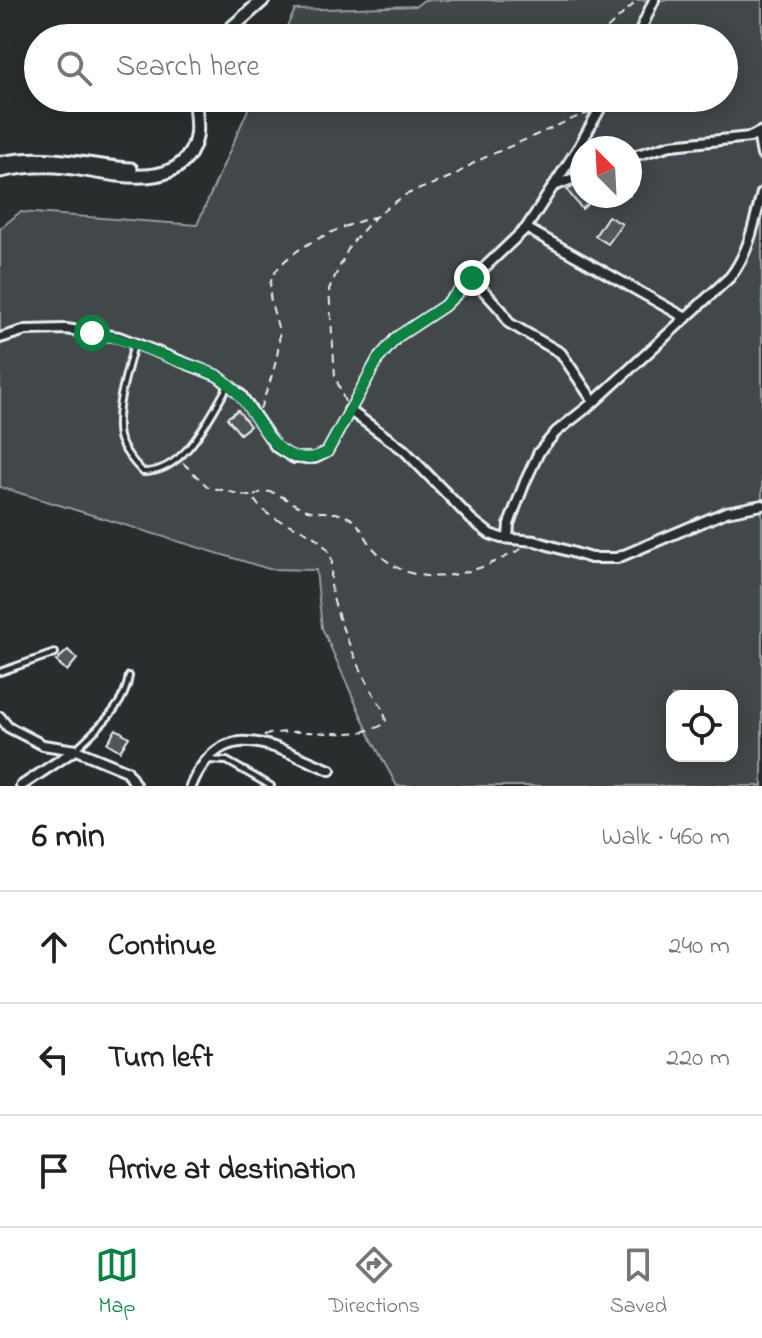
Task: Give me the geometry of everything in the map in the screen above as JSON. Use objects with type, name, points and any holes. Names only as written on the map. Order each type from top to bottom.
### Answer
[{"type":"main road","points":[[226,24],[252,0]]},
{"type":"main road","points":[[236,24],[263,0]]},
{"type":"main road","points":[[0,163],[44,157],[127,169],[155,168],[179,157],[186,146],[190,129],[189,112]]},
{"type":"main road","points":[[0,171],[35,165],[134,177],[161,173],[183,162],[193,148],[195,112]]},
{"type":"street","points":[[643,24],[654,0]]},
{"type":"street","points":[[0,338],[26,330],[66,329],[119,337],[218,376],[241,395],[276,447],[294,458],[315,458],[327,452],[378,359],[397,337],[444,306],[526,228],[598,112]]},
{"type":"street","points":[[642,153],[671,145],[750,137],[760,132],[762,155]]},
{"type":"street","points":[[553,187],[570,180]]},
{"type":"street","points":[[508,538],[509,524],[539,452],[556,432],[594,402],[730,277],[741,263],[762,193]]},
{"type":"street","points":[[526,228],[686,318]]},
{"type":"street","points":[[472,278],[509,323],[561,353],[594,402]]},
{"type":"street","points":[[349,410],[404,450],[472,520],[490,534],[535,541],[591,558],[617,558],[726,512],[762,505]]},
{"type":"street","points":[[0,717],[8,727],[43,745],[76,750],[127,771],[136,786]]},
{"type":"street","points":[[191,786],[206,759],[219,747],[246,742],[269,745],[330,770]]},
{"type":"street","points":[[21,786],[76,750]]},
{"type":"lane","points":[[134,344],[120,407],[120,439],[143,472],[157,473],[178,457],[198,436],[229,385]]},
{"type":"lane","points":[[0,672],[55,653]]},
{"type":"lane","points":[[76,750],[114,711],[127,689],[129,676]]},
{"type":"lane","points":[[206,759],[227,761],[271,786]]},
{"type":"path","points":[[612,24],[638,0]]},
{"type":"path","points":[[349,410],[335,376],[329,289],[350,245],[375,217],[405,195],[453,176],[477,161],[579,116],[598,112]]},
{"type":"path","points":[[257,417],[272,375],[280,339],[269,290],[272,271],[330,233],[375,217]]},
{"type":"path","points":[[178,457],[208,487],[253,497]]},
{"type":"path","points":[[253,497],[259,492],[271,492],[310,511],[349,517],[375,550],[396,568],[417,577],[471,573],[535,541]]},
{"type":"path","points":[[246,742],[269,734],[300,730],[374,731],[386,723],[385,709],[365,679],[340,619],[331,584],[333,560],[326,547],[305,530],[271,518],[258,507],[253,497]]},
{"type":"shaded area","points":[[424,0],[762,0],[762,786],[397,786],[372,740],[322,628],[316,570],[269,569],[0,487],[0,229],[20,212],[197,225],[247,112],[738,112],[738,24],[288,24],[295,10],[416,6]]},
{"type":"building","points":[[608,216],[622,224],[608,244],[595,236]]},
{"type":"building","points":[[238,410],[250,426],[240,434],[227,418]]},
{"type":"building","points":[[68,650],[77,659],[67,671],[56,661]]},
{"type":"building","points":[[116,729],[129,737],[120,751],[107,743]]},
{"type":"route","points":[[92,333],[119,337],[218,376],[241,395],[276,447],[294,458],[315,458],[327,452],[378,359],[397,337],[444,306],[472,278]]}]
